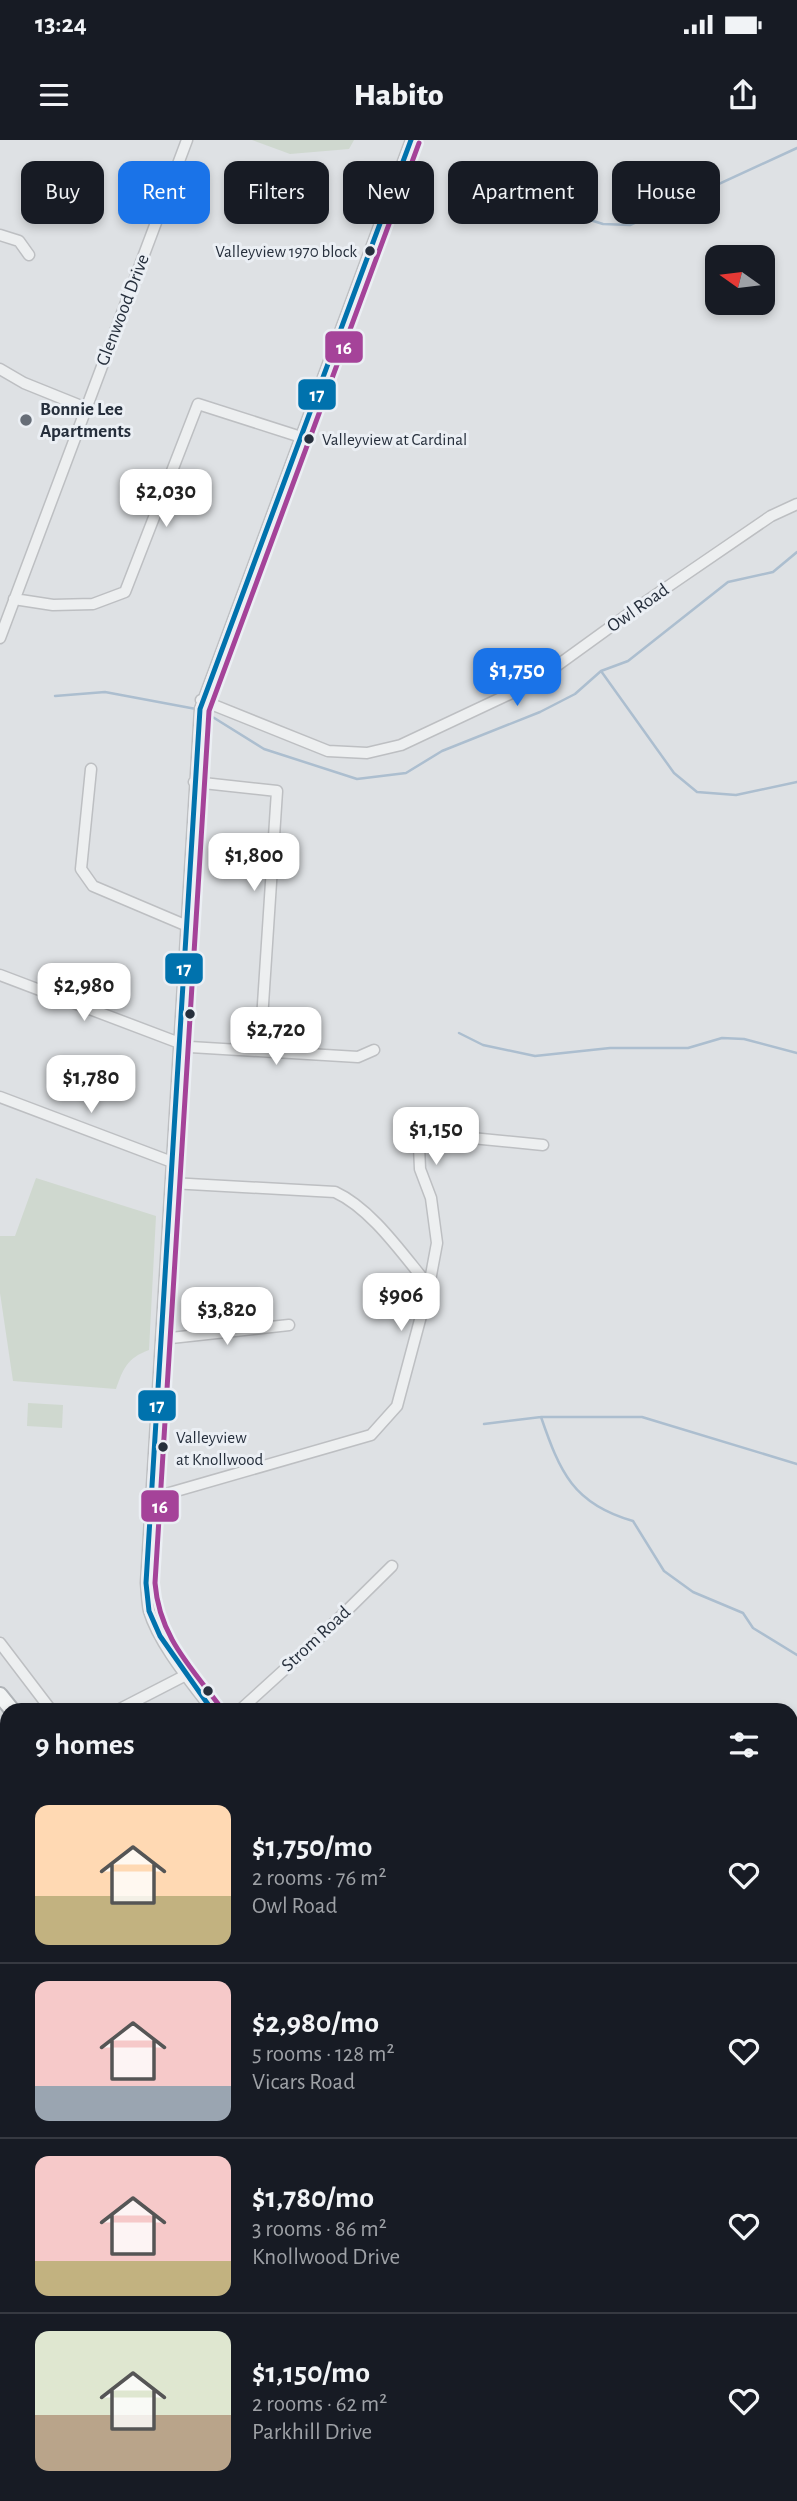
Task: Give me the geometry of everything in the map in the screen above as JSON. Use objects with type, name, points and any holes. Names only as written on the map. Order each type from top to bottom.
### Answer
[{"type":"street","name":"Glenwood Drive","points":[[0,638],[187,140]]},
{"type":"street","points":[[207,1703],[157,1629],[149,1610],[145,1583],[201,700],[411,140]]},
{"type":"street","points":[[0,234],[19,241],[29,255]]},
{"type":"street","points":[[0,369],[24,383],[86,408]]},
{"type":"street","points":[[14,599],[53,605],[93,604],[125,592],[198,404],[300,437]]},
{"type":"street","name":"Owl Road","points":[[201,700],[328,751],[367,753],[401,745],[533,683],[771,516],[797,504]]},
{"type":"street","points":[[91,769],[81,869],[93,886],[185,925]]},
{"type":"street","points":[[194,782],[276,791],[260,1050]]},
{"type":"street","points":[[0,975],[190,1046],[358,1057],[374,1050]]},
{"type":"street","points":[[0,1097],[172,1162]]},
{"type":"street","points":[[152,1498],[371,1435],[397,1406],[429,1286],[437,1243],[431,1198],[420,1169],[419,1146],[423,1137],[431,1134],[543,1146]]},
{"type":"street","points":[[171,1183],[335,1192],[351,1199],[387,1236],[429,1286]]},
{"type":"street","points":[[162,1339],[289,1325]]},
{"type":"street","name":"Strom Road","points":[[248,1703],[392,1566]]},
{"type":"street","points":[[0,1643],[46,1703]]},
{"type":"street","points":[[132,1703],[186,1675]]},
{"type":"shaded area","points":[[252,140],[354,140],[349,149],[290,154]]},
{"type":"shaded area","points":[[36,1178],[156,1216],[149,1350],[127,1365],[116,1389],[13,1381],[0,1293],[0,1236],[15,1236]]},
{"type":"shaded area","points":[[28,1403],[63,1405],[62,1428],[27,1426]]},
{"type":"waterway","points":[[598,222],[630,225],[797,148]]},
{"type":"waterway","points":[[203,711],[264,749],[357,779],[406,773],[442,751],[540,712],[575,694],[601,671],[628,661],[728,582],[773,572],[797,552]]},
{"type":"waterway","points":[[601,671],[674,773],[697,792],[736,795],[797,782]]},
{"type":"waterway","points":[[55,696],[105,692],[196,709]]},
{"type":"waterway","points":[[459,1033],[483,1045],[535,1056],[610,1048],[688,1048],[722,1038],[744,1039],[797,1053]]},
{"type":"waterway","points":[[541,1417],[555,1454],[572,1483],[596,1505],[633,1521],[664,1571],[693,1592],[743,1613],[753,1628],[797,1655]]},
{"type":"waterway","points":[[484,1424],[541,1417],[642,1417],[797,1464]]},
{"type":"transit line","name":"17","points":[[207,1703],[160,1636],[149,1611],[146,1583],[200,709],[411,140]]},
{"type":"transit line","name":"16","points":[[217,1703],[169,1634],[162,1618],[155,1583],[209,711],[419,143]]},
{"type":"place","name":"Valleyview 1970 block","points":[[370,251]]},
{"type":"place","name":"Bonnie Lee Apartments","points":[[26,420]]},
{"type":"place","name":"Valleyview at Cardinal","points":[[309,439]]},
{"type":"place","name":"Valleyview at Knollwood","points":[[163,1447]]}]
